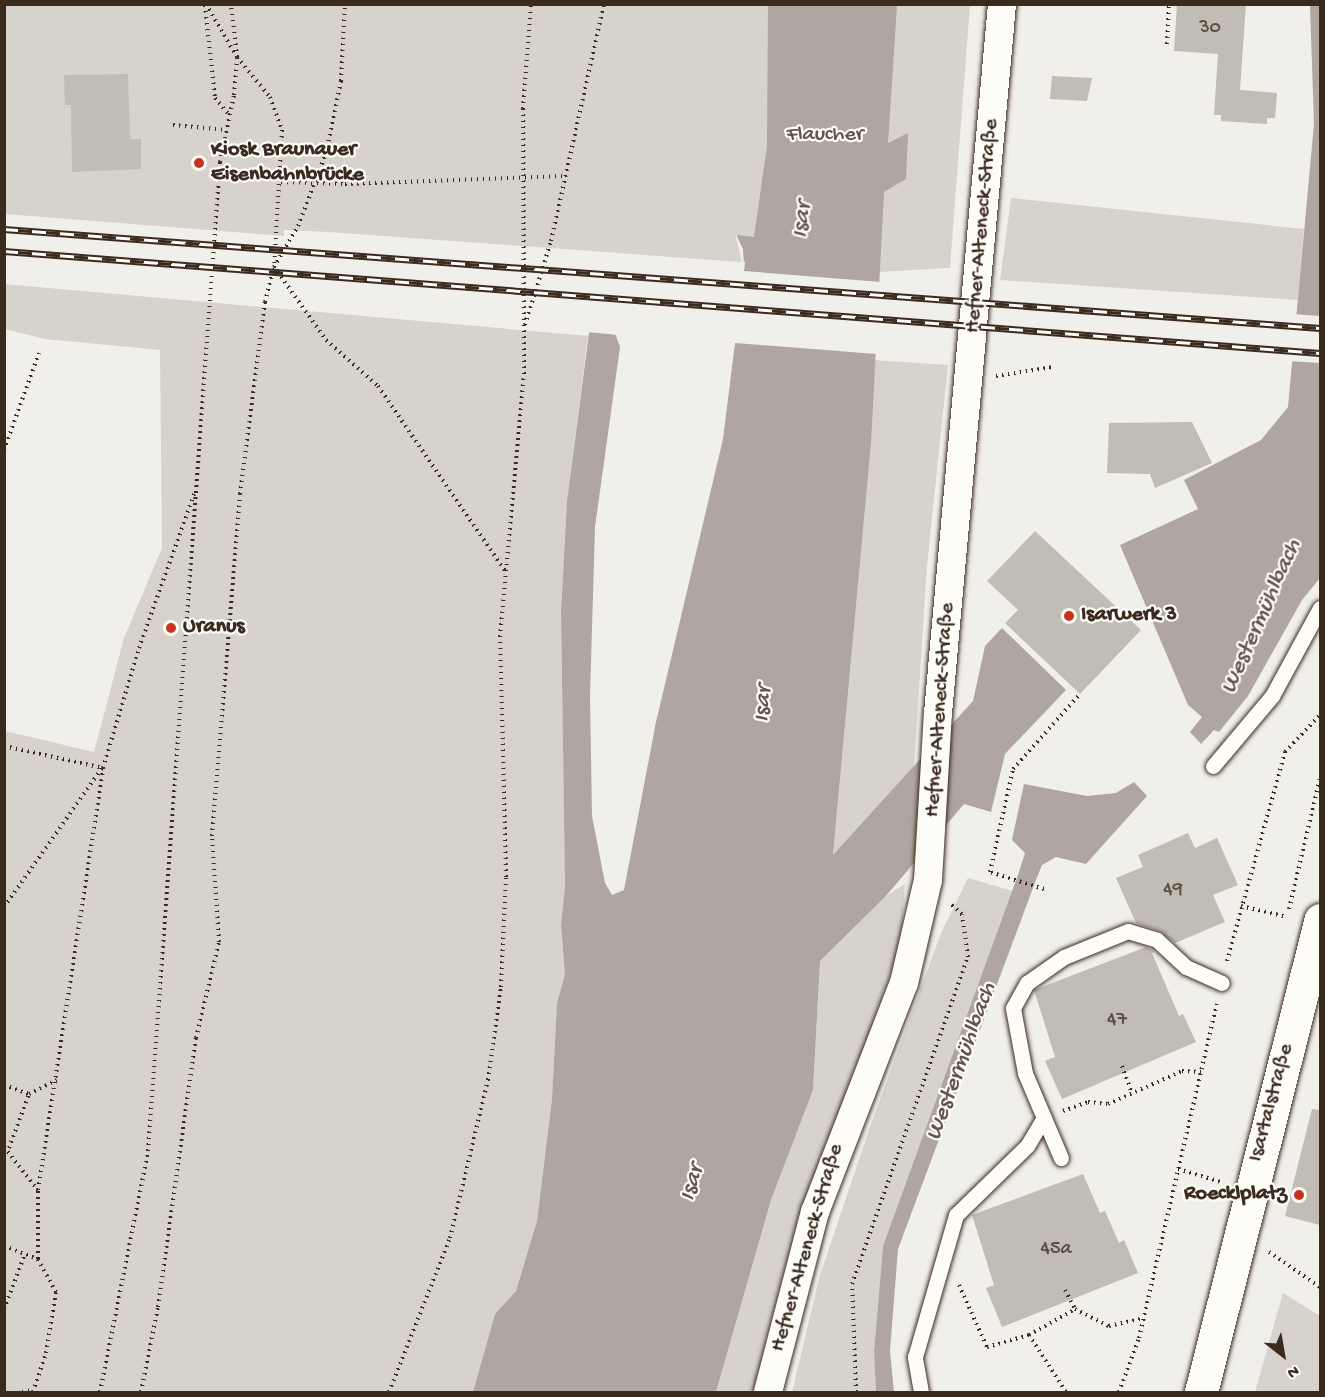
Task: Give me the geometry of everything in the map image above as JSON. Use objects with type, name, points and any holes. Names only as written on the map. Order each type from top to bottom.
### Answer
[{"type":"main road","name":"Isartalstraße","points":[[1202,1392],[1320,920]]},
{"type":"street","name":"Hefner-Alteneck-Straße","points":[[768,1392],[815,1212],[836,1148],[904,983],[929,868],[938,713],[1002,4]]},
{"type":"lane","points":[[1213,766],[1272,696],[1320,608]]},
{"type":"lane","points":[[1061,1158],[1025,1073],[1013,1008],[1027,983],[1064,957],[1100,939],[1128,932],[1157,940],[1186,967],[1222,983]]},
{"type":"lane","points":[[921,1392],[915,1357],[943,1250],[956,1215],[1027,1146],[1044,1118]]},
{"type":"path","points":[[205,4],[237,57],[255,73],[276,112],[282,130],[280,182],[273,225],[274,267],[326,340],[378,386],[507,573]]},
{"type":"path","points":[[205,4],[215,98],[230,116]]},
{"type":"path","points":[[100,1392],[148,1151],[220,162],[230,116],[237,57],[231,4]]},
{"type":"path","points":[[141,1392],[160,1295],[196,1038],[219,942],[212,836],[240,494],[265,302],[274,267],[315,184],[341,81],[345,4]]},
{"type":"path","points":[[389,1392],[450,1238],[490,1068],[501,987],[506,877],[500,637],[507,573],[524,328],[524,176],[531,4]]},
{"type":"path","points":[[524,328],[551,241],[604,4]]},
{"type":"path","points":[[1167,44],[1169,4]]},
{"type":"path","points":[[173,125],[227,130]]},
{"type":"path","points":[[280,182],[315,184],[565,176]]},
{"type":"path","points":[[4,450],[39,353]]},
{"type":"path","points":[[969,380],[1053,367]]},
{"type":"path","points":[[22,1392],[33,1391],[46,1353],[56,1292],[38,1258],[38,1190],[58,1080],[103,768],[139,648],[196,488]]},
{"type":"path","points":[[1044,889],[990,872],[1013,769],[1080,694]]},
{"type":"path","points":[[1119,1392],[1143,1318],[1241,906],[1285,752],[1320,716]]},
{"type":"path","points":[[4,746],[103,768]]},
{"type":"path","points":[[4,906],[103,768]]},
{"type":"path","points":[[856,1392],[852,1284],[968,957],[962,914],[929,868]]},
{"type":"path","points":[[1241,906],[1287,917]]},
{"type":"path","points":[[1122,1066],[1132,1094]]},
{"type":"path","points":[[1044,1118],[1088,1102],[1108,1104],[1182,1071],[1201,1072]]},
{"type":"path","points":[[38,1190],[7,1148],[29,1094],[58,1080]]},
{"type":"path","points":[[4,1085],[29,1094]]},
{"type":"path","points":[[1178,1168],[1225,1183]]},
{"type":"path","points":[[4,1246],[38,1258]]},
{"type":"path","points":[[943,1250],[987,1347],[1029,1335],[1075,1309]]},
{"type":"path","points":[[1266,1250],[1320,1287]]},
{"type":"path","points":[[4,1309],[25,1254]]},
{"type":"path","points":[[4,1286],[12,1289]]},
{"type":"path","points":[[1065,1290],[1075,1309],[1109,1326],[1143,1318]]},
{"type":"path","points":[[1029,1335],[1066,1392]]},
{"type":"green space","name":"Flaucher","points":[[5,5],[970,5],[950,268],[879,272],[329,232],[284,230],[284,236],[5,214]]},
{"type":"green space","points":[[1011,198],[1304,229],[1298,300],[1000,280]]},
{"type":"green space","points":[[4,284],[588,336],[567,501],[561,611],[565,886],[561,925],[565,974],[557,1003],[552,1099],[537,1221],[516,1291],[495,1314],[473,1392],[5,1392],[5,731],[94,752],[124,638],[162,548],[160,350],[45,339],[5,329]]},
{"type":"green space","points":[[873,360],[948,365],[927,566],[914,767],[833,856],[871,444]]},
{"type":"green space","points":[[968,878],[1013,891],[883,1246],[874,1351],[876,1392],[792,1392],[820,1275],[870,1127],[941,933]]},
{"type":"green space","points":[[905,884],[901,944],[782,1279],[753,1392],[716,1392],[771,1200],[813,1090],[820,961],[886,896]]},
{"type":"green space","points":[[1283,1293],[1320,1316],[1320,1392],[1255,1392]]},
{"type":"water","name":"Isar","points":[[768,5],[897,5],[888,143],[908,133],[906,179],[884,192],[871,444],[833,855],[973,701],[985,646],[1002,628],[1066,690],[1005,754],[991,812],[964,804],[886,896],[820,961],[813,1090],[771,1200],[716,1392],[473,1392],[495,1314],[516,1291],[537,1221],[552,1099],[557,1003],[565,974],[561,925],[565,886],[561,611],[567,501],[596,280],[620,347],[595,527],[590,697],[592,816],[605,883],[612,895],[624,890],[656,722],[723,439],[745,263],[737,235],[754,237],[767,146]]},
{"type":"water","name":"Westermühlbach","points":[[1310,5],[1320,5],[1320,578],[1302,600],[1248,696],[1219,732],[1214,730],[1201,744],[1190,732],[1202,717],[1188,705],[1120,545],[1198,509],[1184,480],[1261,440],[1288,407],[1314,124]]},
{"type":"water","name":"Westermühlbach","points":[[1134,782],[1147,796],[1086,864],[1056,857],[1042,865],[898,1249],[890,1351],[894,1392],[876,1392],[874,1351],[883,1246],[1025,853],[1012,840],[1024,784],[1087,796],[1116,793]]},
{"type":"pier","points":[[735,233],[743,249],[744,271],[881,282],[876,354],[735,343],[728,375],[742,263]]},
{"type":"pier","points":[[595,277],[599,278],[619,335],[586,332]]},
{"type":"pier","points":[[1293,314],[1320,316],[1320,363],[1289,361]]},
{"type":"building","points":[[1177,4],[1246,4],[1240,90],[1277,93],[1275,118],[1267,118],[1267,124],[1221,121],[1221,115],[1214,115],[1218,54],[1174,51]]},
{"type":"building","points":[[128,74],[130,139],[141,139],[141,169],[72,172],[71,105],[65,105],[64,75]]},
{"type":"building","points":[[1052,76],[1092,78],[1087,101],[1050,99]]},
{"type":"building","points":[[1192,422],[1212,463],[1155,488],[1150,474],[1107,473],[1109,423]]},
{"type":"building","name":"Isarwerk 3","points":[[1035,531],[1141,630],[1080,694],[1005,623],[1018,610],[987,581]]},
{"type":"building","points":[[1188,833],[1195,848],[1217,838],[1238,885],[1213,895],[1225,922],[1175,943],[1160,931],[1136,923],[1116,878],[1143,867],[1138,855]]},
{"type":"building","points":[[1146,947],[1155,952],[1152,953],[1179,1016],[1183,1014],[1196,1042],[1062,1099],[1045,1061],[1055,1057],[1034,990]]},
{"type":"building","points":[[1312,1109],[1320,1110],[1320,1225],[1285,1216]]},
{"type":"building","points":[[1083,1174],[1100,1213],[1105,1211],[1119,1243],[1124,1240],[1138,1273],[1002,1327],[986,1288],[994,1285],[972,1215]]},
{"type":"railway","points":[[4,229],[1320,328]]},
{"type":"railway","points":[[4,251],[1320,353]]},
{"type":"place","name":"Kiosk Braunauer Eisenbahnbrücke","points":[[199,163]]},
{"type":"place","name":"Isarwerk 3","points":[[1069,616]]},
{"type":"place","name":"Uranus","points":[[171,628]]},
{"type":"place","name":"Roecklplatz","points":[[1299,1195]]}]
